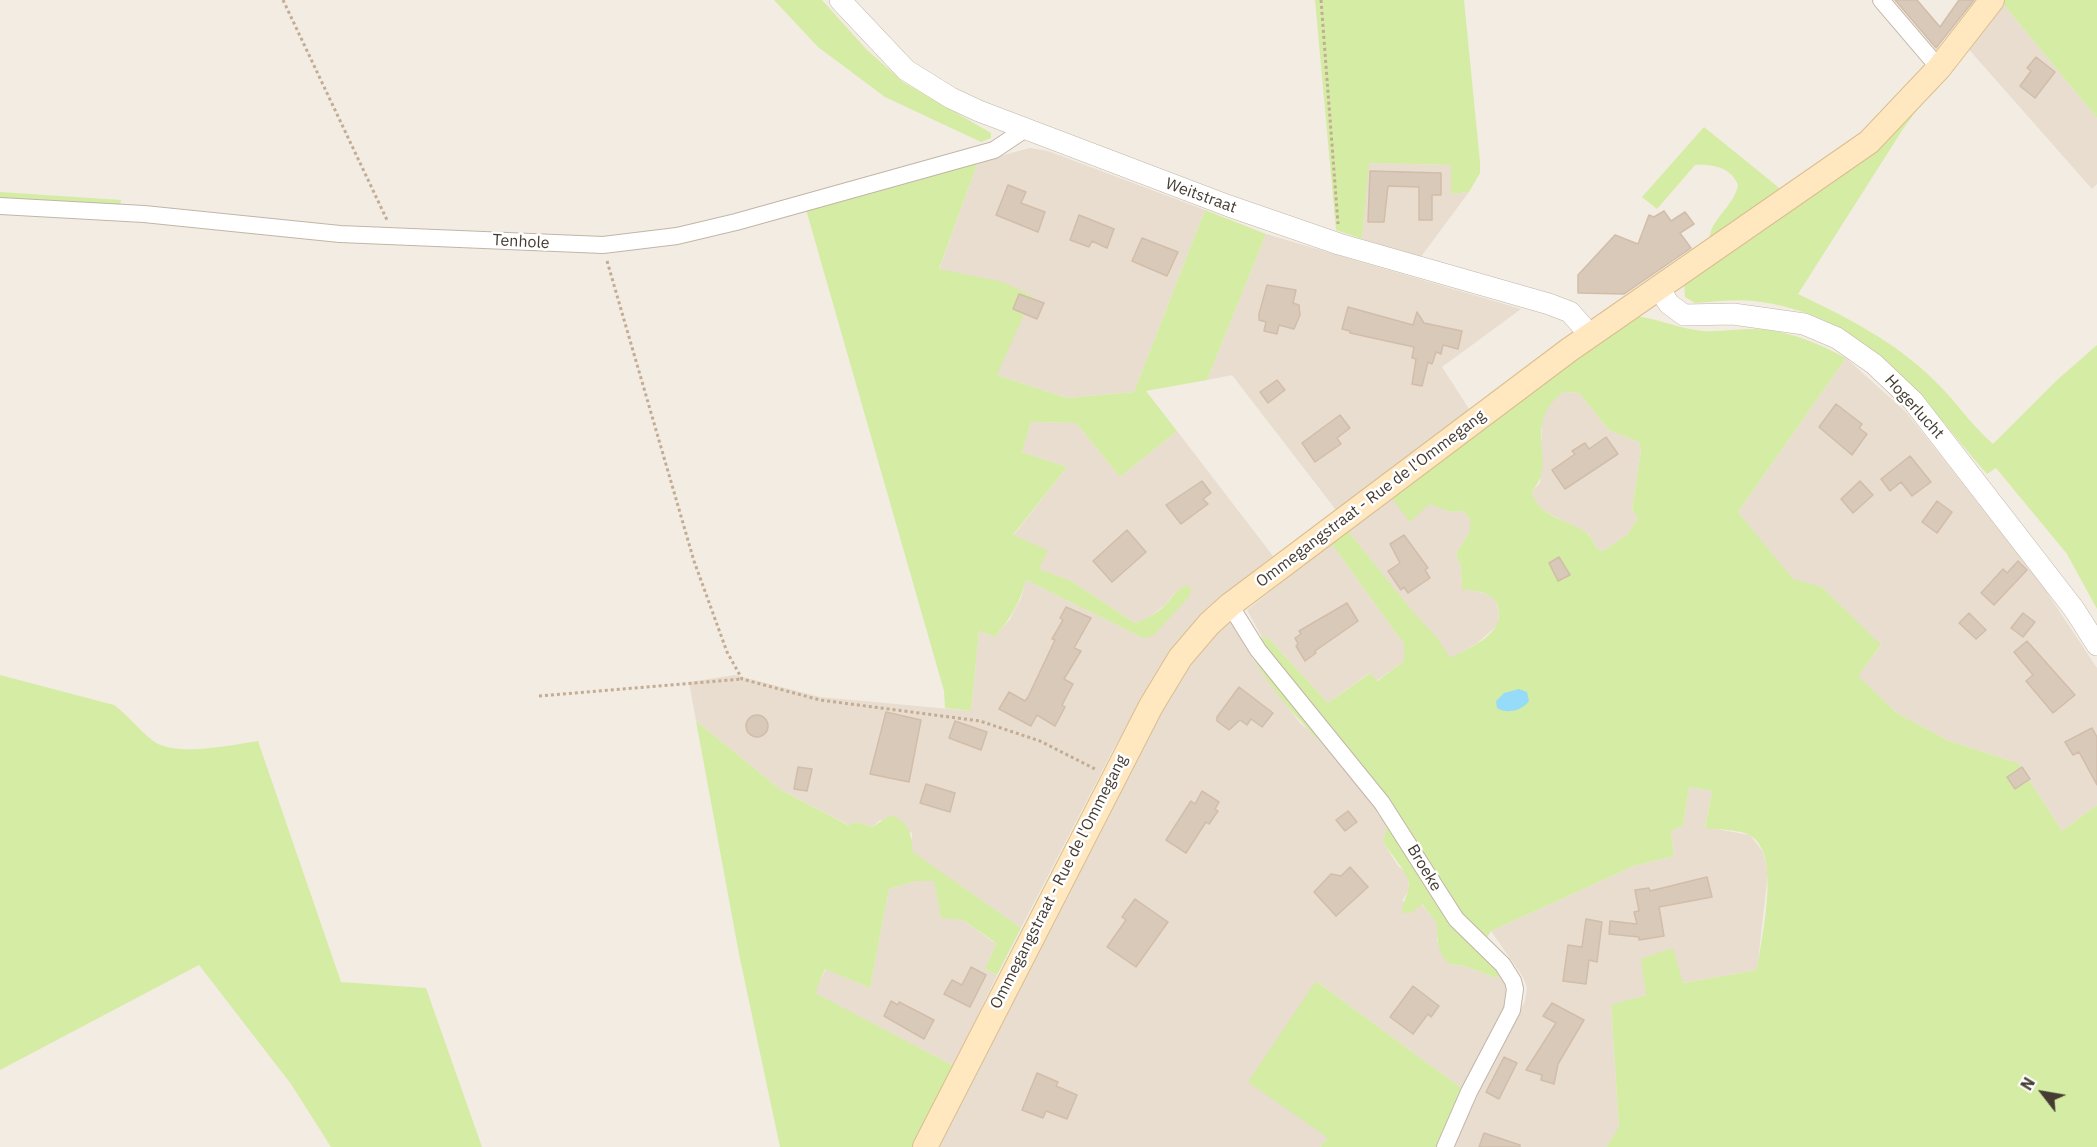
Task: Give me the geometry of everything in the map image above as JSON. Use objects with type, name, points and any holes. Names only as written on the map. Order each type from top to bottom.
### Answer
[{"type":"main road","name":"Ommegangstraat - Rue de l'Ommegang","points":[[925,1147],[1112,778],[1180,658],[1209,624],[1230,605],[1590,336],[1869,142],[1939,68],[1992,0]]},
{"type":"street","name":"Weitstraat","points":[[840,0],[906,70],[951,98],[1024,130],[1228,206],[1339,244],[1549,304],[1570,312],[1590,336]]},
{"type":"street","points":[[1881,0],[1939,68]]},
{"type":"street","name":"Tenhole","points":[[0,206],[144,214],[340,234],[603,245],[677,236],[772,213],[994,150],[1024,130]]},
{"type":"street","name":"Hogerlucht","points":[[1658,287],[1669,304],[1684,315],[1733,314],[1804,324],[1837,338],[1874,364],[1913,401],[2074,609],[2097,645]]},
{"type":"street","name":"Broeke","points":[[1230,605],[1258,650],[1382,803],[1456,919],[1503,965],[1513,981],[1515,999],[1512,1010],[1469,1092],[1445,1147]]},
{"type":"path","points":[[284,0],[382,207],[392,236]]},
{"type":"path","points":[[1321,0],[1339,244]]},
{"type":"path","points":[[603,245],[694,561],[727,652],[742,680]]},
{"type":"path","points":[[539,696],[701,681],[742,680],[820,700],[980,721],[1061,750],[1112,778]]},
{"type":"shaded area","points":[[2000,0],[2097,118],[2097,184],[2092,189],[1965,45]]},
{"type":"shaded area","points":[[1030,148],[1048,151],[1205,210],[1134,392],[1067,398],[997,375],[939,270],[978,162]]},
{"type":"shaded area","points":[[1368,163],[1451,165],[1451,194],[1469,192],[1420,258],[1362,239]]},
{"type":"shaded area","points":[[1266,234],[1521,309],[1442,367],[1471,412],[1336,510],[1232,375],[1207,380]]},
{"type":"shaded area","points":[[1846,358],[1907,413],[2038,579],[2097,668],[2097,805],[2062,831],[2018,763],[1949,741],[1897,713],[1857,676],[1881,646],[1822,587],[1793,580],[1738,512]]},
{"type":"shaded area","points":[[1563,392],[1579,393],[1609,430],[1639,442],[1641,451],[1632,509],[1638,518],[1627,535],[1603,551],[1597,549],[1589,534],[1544,511],[1534,502],[1532,491],[1540,483],[1542,418],[1551,402]]},
{"type":"shaded area","points":[[1031,422],[1076,423],[1120,477],[1177,431],[1273,556],[1211,605],[1174,649],[1114,748],[1021,928],[912,852],[912,833],[880,820],[872,827],[857,822],[849,825],[781,790],[696,721],[689,682],[735,675],[820,697],[971,711],[979,631],[995,637],[1010,619],[1021,598],[1026,580],[1143,638],[1178,588],[1165,605],[1147,619],[1135,623],[1071,581],[1038,569],[1013,536],[1067,467],[1022,452]]},
{"type":"shaded area","points":[[1391,497],[1429,503],[1451,512],[1462,511],[1470,518],[1470,531],[1456,554],[1461,567],[1462,588],[1487,594],[1495,599],[1499,612],[1498,625],[1476,644],[1450,659],[1348,531]]},
{"type":"shaded area","points":[[1331,543],[1404,644],[1404,661],[1376,681],[1369,673],[1328,703],[1269,639],[1262,637],[1247,610]]},
{"type":"shaded area","points":[[1229,622],[1237,627],[1252,658],[1300,723],[1317,736],[1369,797],[1387,826],[1383,842],[1398,866],[1408,874],[1409,890],[1402,901],[1421,904],[1438,923],[1437,941],[1449,964],[1465,966],[1496,978],[1504,971],[1508,1007],[1464,1090],[1316,981],[1328,1138],[1320,1147],[933,1147],[1165,697],[1197,651]]},
{"type":"shaded area","points":[[1689,787],[1712,791],[1705,827],[1750,835],[1763,852],[1768,873],[1757,970],[1683,983],[1611,1006],[1619,1128],[1606,1147],[1451,1147],[1525,1001],[1527,987],[1523,977],[1491,931],[1634,866],[1674,856],[1671,831],[1683,826]]},
{"type":"shaded area","points":[[934,880],[941,917],[963,920],[996,944],[985,969],[997,975],[954,1066],[814,993],[826,969],[870,988],[889,889],[916,881]]},
{"type":"green space","points":[[774,0],[822,0],[866,49],[903,82],[991,133],[991,138],[981,142],[885,97],[818,47]]},
{"type":"green space","points":[[1315,0],[1464,0],[1480,162],[1480,173],[1469,192],[1451,194],[1451,165],[1369,163],[1362,239],[1336,230]]},
{"type":"green space","points":[[2000,0],[2097,0],[2097,118]]},
{"type":"green space","points":[[1935,85],[1903,129],[1798,294],[1852,321],[1903,353],[1934,380],[1993,444],[2056,381],[2097,345],[2097,609],[2067,554],[1996,468],[1987,474],[1913,388],[1860,341],[1829,323],[1794,309],[1746,300],[1695,303],[1685,297],[1684,281]]},
{"type":"green space","points":[[1704,127],[1783,191],[1709,244],[1713,227],[1732,200],[1738,185],[1726,170],[1708,165],[1695,165],[1657,209],[1642,197]]},
{"type":"green space","points":[[978,162],[939,269],[1003,282],[1032,296],[997,375],[1067,398],[1134,392],[1205,210],[1266,234],[1207,380],[1146,391],[1177,431],[1120,477],[1076,423],[1031,422],[1022,452],[1067,467],[1013,535],[1048,550],[1039,569],[1071,581],[1135,623],[1158,611],[1187,585],[1192,590],[1188,598],[1153,636],[1143,638],[1026,580],[1014,610],[995,637],[979,631],[971,711],[945,708],[944,691],[805,206]]},
{"type":"green space","points":[[0,192],[121,200],[120,206],[0,198]]},
{"type":"green space","points":[[1631,316],[1703,331],[1754,329],[1779,332],[1813,342],[1846,358],[1738,512],[1793,579],[1822,587],[1881,645],[1858,676],[1897,713],[1949,741],[2018,763],[2062,831],[2097,805],[2097,1147],[1606,1147],[1619,1127],[1611,1005],[1646,995],[1641,959],[1673,948],[1683,983],[1757,970],[1767,898],[1766,861],[1760,846],[1751,836],[1735,831],[1705,828],[1712,791],[1689,787],[1683,826],[1671,831],[1674,856],[1634,866],[1491,931],[1481,947],[1504,971],[1496,978],[1465,966],[1449,964],[1440,950],[1437,923],[1422,904],[1411,913],[1402,913],[1409,886],[1408,881],[1383,842],[1387,826],[1396,815],[1334,756],[1293,712],[1258,667],[1246,644],[1262,637],[1269,639],[1328,703],[1370,673],[1377,681],[1404,661],[1404,644],[1331,543],[1348,531],[1438,639],[1450,658],[1476,645],[1491,632],[1497,625],[1499,617],[1495,600],[1484,593],[1462,589],[1461,567],[1456,554],[1470,531],[1470,518],[1462,511],[1451,512],[1429,504],[1410,522],[1391,497]],"holes":[[[1563,392],[1579,393],[1609,430],[1639,442],[1641,451],[1632,509],[1638,518],[1627,535],[1603,551],[1597,549],[1587,533],[1540,507],[1532,491],[1540,480],[1541,431],[1550,405]]]},
{"type":"green space","points":[[0,675],[114,705],[147,736],[162,745],[174,748],[203,749],[258,741],[341,982],[426,988],[482,1147],[331,1147],[291,1084],[199,965],[0,1070]]},
{"type":"green space","points":[[696,721],[781,790],[848,825],[857,822],[872,827],[891,815],[902,821],[912,840],[913,852],[1021,928],[997,975],[985,969],[996,944],[963,920],[941,918],[934,881],[916,881],[889,889],[870,988],[825,969],[815,993],[954,1066],[915,1147],[780,1147],[739,954]]},
{"type":"green space","points":[[1316,981],[1464,1090],[1439,1147],[1320,1147],[1328,1138],[1248,1082]]},
{"type":"water","points":[[1519,689],[1527,692],[1529,701],[1526,704],[1510,711],[1497,708],[1496,701],[1504,693]]},
{"type":"building","points":[[1895,0],[1917,0],[1940,27],[1959,0],[1974,0],[1936,48]]},
{"type":"building","points":[[2036,57],[2055,72],[2035,98],[2020,86],[2031,71],[2027,68]]},
{"type":"building","points":[[1370,171],[1441,173],[1441,195],[1432,195],[1432,220],[1419,220],[1419,187],[1388,186],[1384,222],[1368,222]]},
{"type":"building","points":[[1008,185],[1026,192],[1021,203],[1045,212],[1038,232],[996,215]]},
{"type":"building","points":[[1664,211],[1671,221],[1685,212],[1694,224],[1680,233],[1691,248],[1624,294],[1578,293],[1578,275],[1615,235],[1638,244],[1649,215],[1654,217]]},
{"type":"building","points":[[1079,215],[1114,229],[1107,248],[1092,241],[1089,247],[1070,240]]},
{"type":"building","points":[[1142,238],[1178,252],[1167,276],[1132,261]]},
{"type":"building","points":[[1267,285],[1296,290],[1293,303],[1299,305],[1300,315],[1294,329],[1279,325],[1277,334],[1264,331],[1266,322],[1259,320],[1259,314]]},
{"type":"building","points":[[1019,294],[1044,303],[1037,319],[1013,309]]},
{"type":"building","points":[[1348,307],[1413,325],[1417,312],[1424,323],[1462,331],[1458,349],[1443,345],[1441,354],[1436,352],[1432,364],[1428,362],[1422,386],[1412,384],[1416,359],[1412,358],[1414,347],[1350,333],[1342,329]]},
{"type":"building","points":[[1277,380],[1285,390],[1268,403],[1260,392]]},
{"type":"building","points":[[1836,404],[1862,424],[1859,428],[1867,434],[1852,455],[1819,427]]},
{"type":"building","points":[[1340,415],[1350,428],[1337,438],[1341,444],[1315,462],[1302,443]]},
{"type":"building","points":[[1606,437],[1618,454],[1565,489],[1552,470],[1575,454],[1572,451],[1585,443],[1589,449]]},
{"type":"building","points":[[1910,456],[1931,482],[1912,496],[1901,482],[1890,491],[1881,479]]},
{"type":"building","points":[[1202,481],[1211,493],[1203,499],[1208,504],[1181,524],[1166,505]]},
{"type":"building","points":[[1860,481],[1873,495],[1853,513],[1841,499]]},
{"type":"building","points":[[1937,501],[1952,512],[1937,533],[1922,522]]},
{"type":"building","points":[[1127,530],[1146,552],[1112,582],[1093,561]]},
{"type":"building","points":[[1404,535],[1428,568],[1425,570],[1430,578],[1408,593],[1404,587],[1401,590],[1388,571],[1400,563],[1390,544]]},
{"type":"building","points":[[1559,557],[1570,575],[1558,581],[1549,563]]},
{"type":"building","points":[[2018,561],[2027,570],[1994,605],[1981,593],[2003,569],[2007,573]]},
{"type":"building","points":[[1347,603],[1358,621],[1315,651],[1316,653],[1305,661],[1296,646],[1298,644],[1295,638],[1301,634],[1299,631]]},
{"type":"building","points":[[1066,607],[1091,618],[1074,648],[1081,651],[1064,679],[1073,684],[1062,705],[1065,707],[1055,726],[1037,715],[1031,726],[999,709],[1009,692],[1025,701],[1028,697],[1055,640],[1052,639],[1063,620],[1060,618]]},
{"type":"building","points":[[1969,613],[1986,630],[1976,639],[1959,623]]},
{"type":"building","points":[[2023,613],[2035,622],[2023,637],[2011,628]]},
{"type":"building","points":[[2027,641],[2075,695],[2053,713],[2026,681],[2033,675],[2014,652]]},
{"type":"building","points":[[1239,687],[1273,713],[1262,727],[1251,719],[1247,725],[1240,720],[1229,730],[1217,721],[1217,717]]},
{"type":"building","points":[[886,712],[921,720],[909,782],[870,774]]},
{"type":"building","points":[[757,715],[765,718],[768,726],[765,734],[757,737],[749,734],[746,726],[749,718]]},
{"type":"building","points":[[955,721],[987,732],[981,750],[949,738]]},
{"type":"building","points":[[2092,728],[2097,737],[2097,785],[2079,752],[2073,755],[2065,742]]},
{"type":"building","points":[[798,767],[812,769],[807,791],[794,789]]},
{"type":"building","points":[[2022,767],[2030,779],[2015,789],[2007,777]]},
{"type":"building","points":[[926,784],[955,793],[950,812],[920,803]]},
{"type":"building","points":[[1202,791],[1219,802],[1215,809],[1218,811],[1209,824],[1206,822],[1186,853],[1166,840],[1191,801],[1195,804]]},
{"type":"building","points":[[1348,811],[1357,822],[1345,831],[1336,820]]},
{"type":"building","points":[[1350,867],[1368,887],[1336,916],[1314,892],[1331,874],[1341,876]]},
{"type":"building","points":[[1707,877],[1712,897],[1659,907],[1664,936],[1639,940],[1639,937],[1609,934],[1610,921],[1637,924],[1634,912],[1639,911],[1635,890],[1649,888],[1650,891]]},
{"type":"building","points":[[1135,899],[1168,922],[1136,967],[1107,947],[1126,920],[1122,917]]},
{"type":"building","points":[[1586,919],[1602,922],[1597,962],[1589,960],[1586,984],[1563,981],[1568,945],[1582,947]]},
{"type":"building","points":[[971,967],[986,975],[970,1007],[944,994],[952,980],[962,985]]},
{"type":"building","points":[[1413,986],[1439,1006],[1431,1017],[1428,1014],[1413,1034],[1390,1017]]},
{"type":"building","points":[[891,1001],[898,1005],[899,1002],[934,1020],[924,1039],[884,1016]]},
{"type":"building","points":[[1552,1003],[1584,1020],[1558,1064],[1554,1084],[1541,1080],[1542,1075],[1526,1070],[1556,1023],[1543,1016]]},
{"type":"building","points":[[1504,1057],[1517,1063],[1499,1099],[1486,1092]]},
{"type":"building","points":[[1037,1073],[1058,1082],[1056,1086],[1077,1095],[1067,1119],[1046,1111],[1043,1118],[1022,1110]]},
{"type":"building","points":[[1484,1133],[1520,1145],[1520,1147],[1479,1147]]}]
